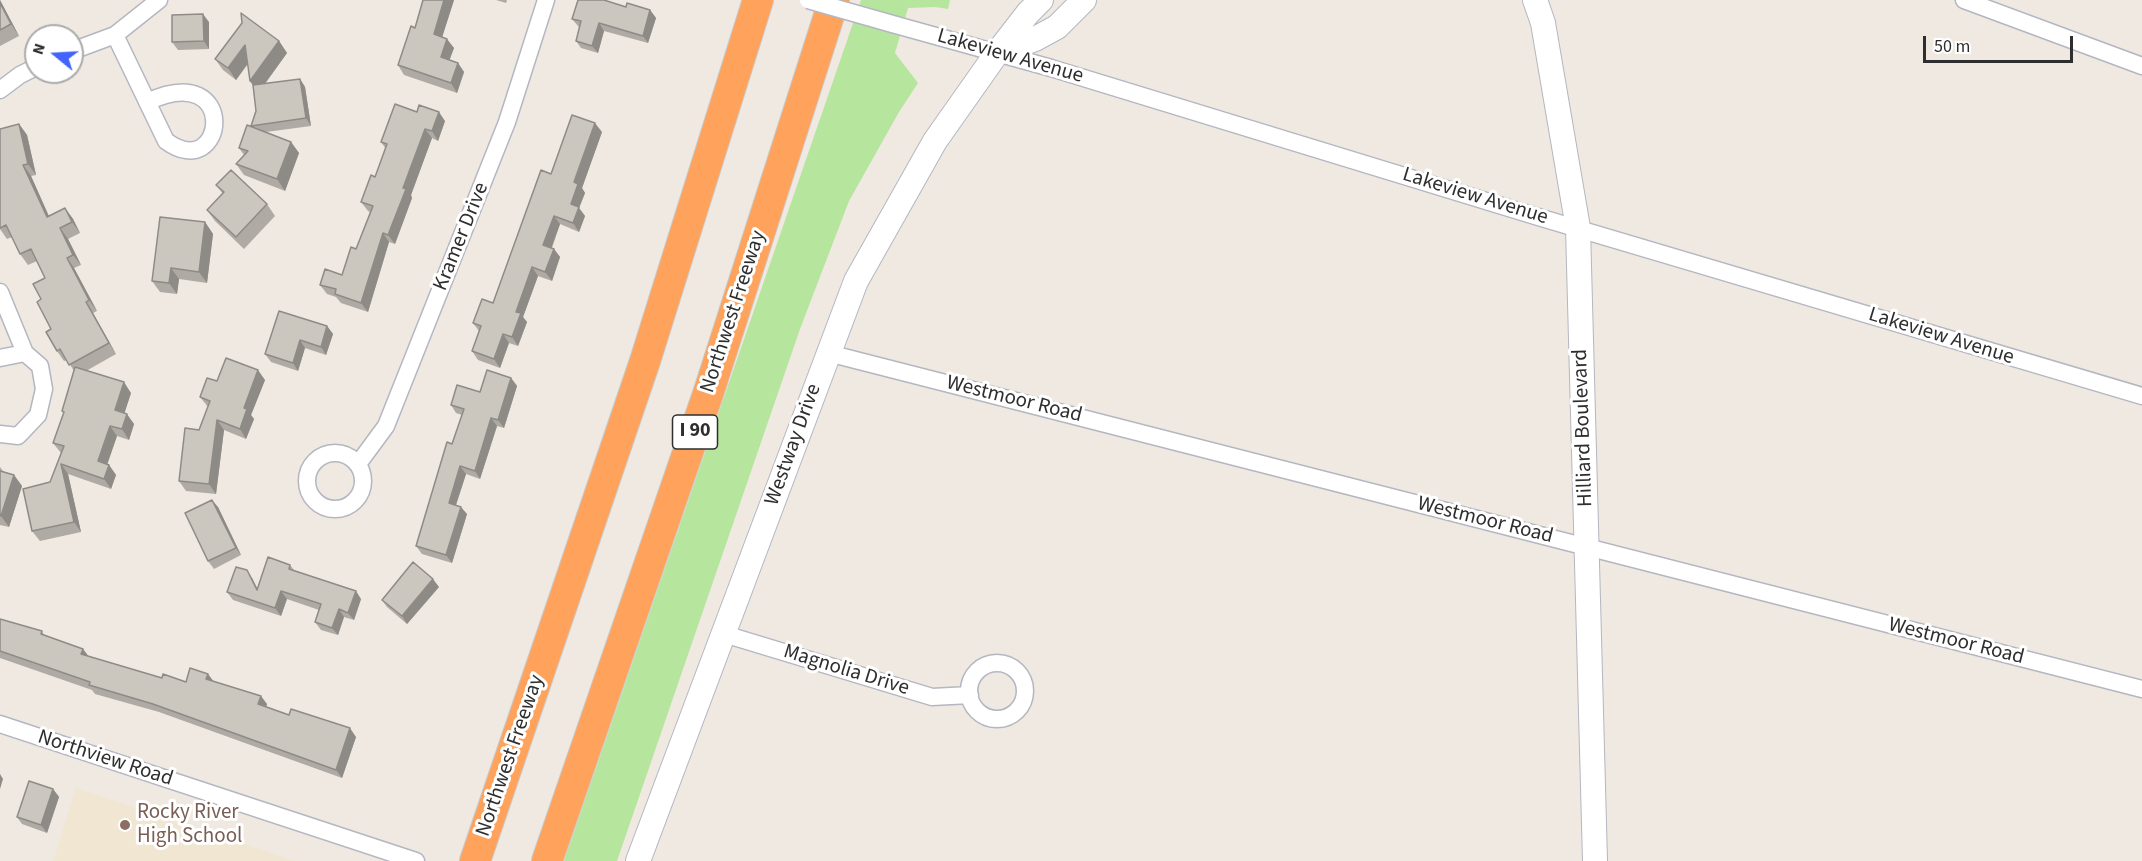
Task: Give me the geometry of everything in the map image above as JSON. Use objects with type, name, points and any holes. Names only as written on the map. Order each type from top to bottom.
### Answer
[{"type":"highway","name":"Northwest Freeway","points":[[475,861],[645,361],[758,0]]},
{"type":"highway","name":"Northwest Freeway","points":[[547,861],[709,391],[834,0]]},
{"type":"main road","name":"Westway Drive","points":[[638,861],[856,281],[935,141],[997,53],[1041,0]]},
{"type":"main road","points":[[997,53],[1035,39],[1057,27],[1083,0]]},
{"type":"main road","name":"Hilliard Boulevard","points":[[1535,0],[1543,23],[1578,228],[1596,861]]},
{"type":"street","points":[[84,46],[115,34],[159,0]]},
{"type":"street","name":"Kramer Drive","points":[[358,464],[386,426],[507,122],[546,0]]},
{"type":"street","name":"Lakeview Avenue","points":[[808,0],[997,53],[2142,396]]},
{"type":"street","points":[[1964,0],[2142,66]]},
{"type":"street","points":[[115,34],[147,102]]},
{"type":"street","points":[[0,90],[24,73]]},
{"type":"street","points":[[0,292],[26,353],[40,366],[44,389],[38,415],[18,436],[0,434]]},
{"type":"street","points":[[0,358],[26,353]]},
{"type":"street","name":"Westmoor Road","points":[[828,353],[2142,689]]},
{"type":"street","name":"Magnolia Drive","points":[[724,634],[932,696],[970,695]]},
{"type":"street","name":"Northview Road","points":[[0,724],[415,861]]},
{"type":"shaded area","name":"Rocky River High School","points":[[76,788],[295,861],[53,861]]},
{"type":"green space","points":[[861,0],[950,0],[948,9],[908,8],[895,53],[918,83],[849,201],[800,329],[617,861],[564,861]]},
{"type":"building","points":[[423,0],[444,0],[434,34],[447,39],[441,57],[458,63],[451,83],[398,65],[411,26],[415,28]]},
{"type":"building","points":[[578,0],[604,0],[626,7],[627,3],[650,10],[643,36],[599,23],[592,46],[576,41],[581,21],[572,19]]},
{"type":"building","points":[[0,3],[11,24],[0,30]]},
{"type":"building","points":[[241,13],[279,41],[250,81],[245,45],[228,68],[215,59],[242,23]]},
{"type":"building","points":[[203,14],[204,41],[172,42],[172,15]]},
{"type":"building","points":[[300,79],[306,118],[251,126],[256,111],[253,85]]},
{"type":"building","points":[[395,104],[417,112],[419,105],[439,112],[432,131],[425,129],[403,188],[406,189],[388,235],[383,233],[361,303],[335,294],[336,289],[320,285],[325,269],[342,275],[351,247],[356,249],[373,206],[361,202],[371,175],[375,177],[387,144],[381,142]]},
{"type":"building","points":[[572,115],[595,123],[574,182],[578,184],[571,204],[579,207],[573,223],[554,216],[543,245],[554,249],[545,272],[532,267],[516,312],[521,313],[512,337],[503,334],[494,359],[472,351],[481,326],[473,323],[482,299],[493,303],[541,170],[551,174]]},
{"type":"building","points":[[19,124],[28,164],[23,165],[47,217],[65,208],[72,222],[60,228],[73,255],[67,258],[89,300],[86,302],[109,343],[69,365],[60,349],[57,351],[46,332],[51,329],[37,302],[41,299],[33,284],[45,278],[31,249],[20,254],[6,225],[0,228],[0,129]]},
{"type":"building","points":[[247,125],[291,142],[277,179],[236,164],[248,151],[239,148]]},
{"type":"building","points":[[231,170],[267,204],[236,237],[207,210],[224,192],[216,185]]},
{"type":"building","points":[[160,217],[205,222],[199,272],[171,268],[169,283],[152,281]]},
{"type":"building","points":[[279,311],[327,326],[321,347],[300,340],[293,363],[265,354]]},
{"type":"building","points":[[226,358],[258,370],[244,408],[247,409],[240,429],[217,420],[209,484],[179,481],[185,428],[199,430],[210,401],[200,397],[207,378],[217,381]]},
{"type":"building","points":[[75,367],[124,382],[115,410],[127,414],[122,429],[110,426],[98,461],[109,465],[104,479],[61,464],[74,522],[32,531],[23,489],[50,482],[64,446],[53,443],[64,412],[62,411]]},
{"type":"building","points":[[487,370],[511,378],[498,420],[491,418],[475,471],[460,466],[449,503],[461,507],[446,555],[416,546],[447,442],[452,444],[464,409],[451,405],[457,385],[480,392]]},
{"type":"building","points":[[0,471],[14,475],[1,516],[0,516]]},
{"type":"building","points":[[212,500],[236,548],[208,561],[185,513]]},
{"type":"building","points":[[268,557],[290,565],[289,569],[356,591],[348,613],[339,609],[332,628],[315,622],[321,604],[281,591],[275,608],[227,592],[236,567],[247,570],[257,590]]},
{"type":"building","points":[[413,562],[433,579],[402,616],[382,600]]},
{"type":"building","points":[[0,619],[42,631],[41,634],[83,649],[81,654],[162,678],[163,674],[186,682],[190,668],[208,674],[206,679],[261,696],[258,704],[289,715],[291,709],[350,728],[336,770],[153,704],[89,685],[90,682],[0,651]]},
{"type":"building","points":[[29,781],[53,789],[41,825],[17,817]]},
{"type":"place","name":"Rocky River High School","points":[[125,825]]}]
